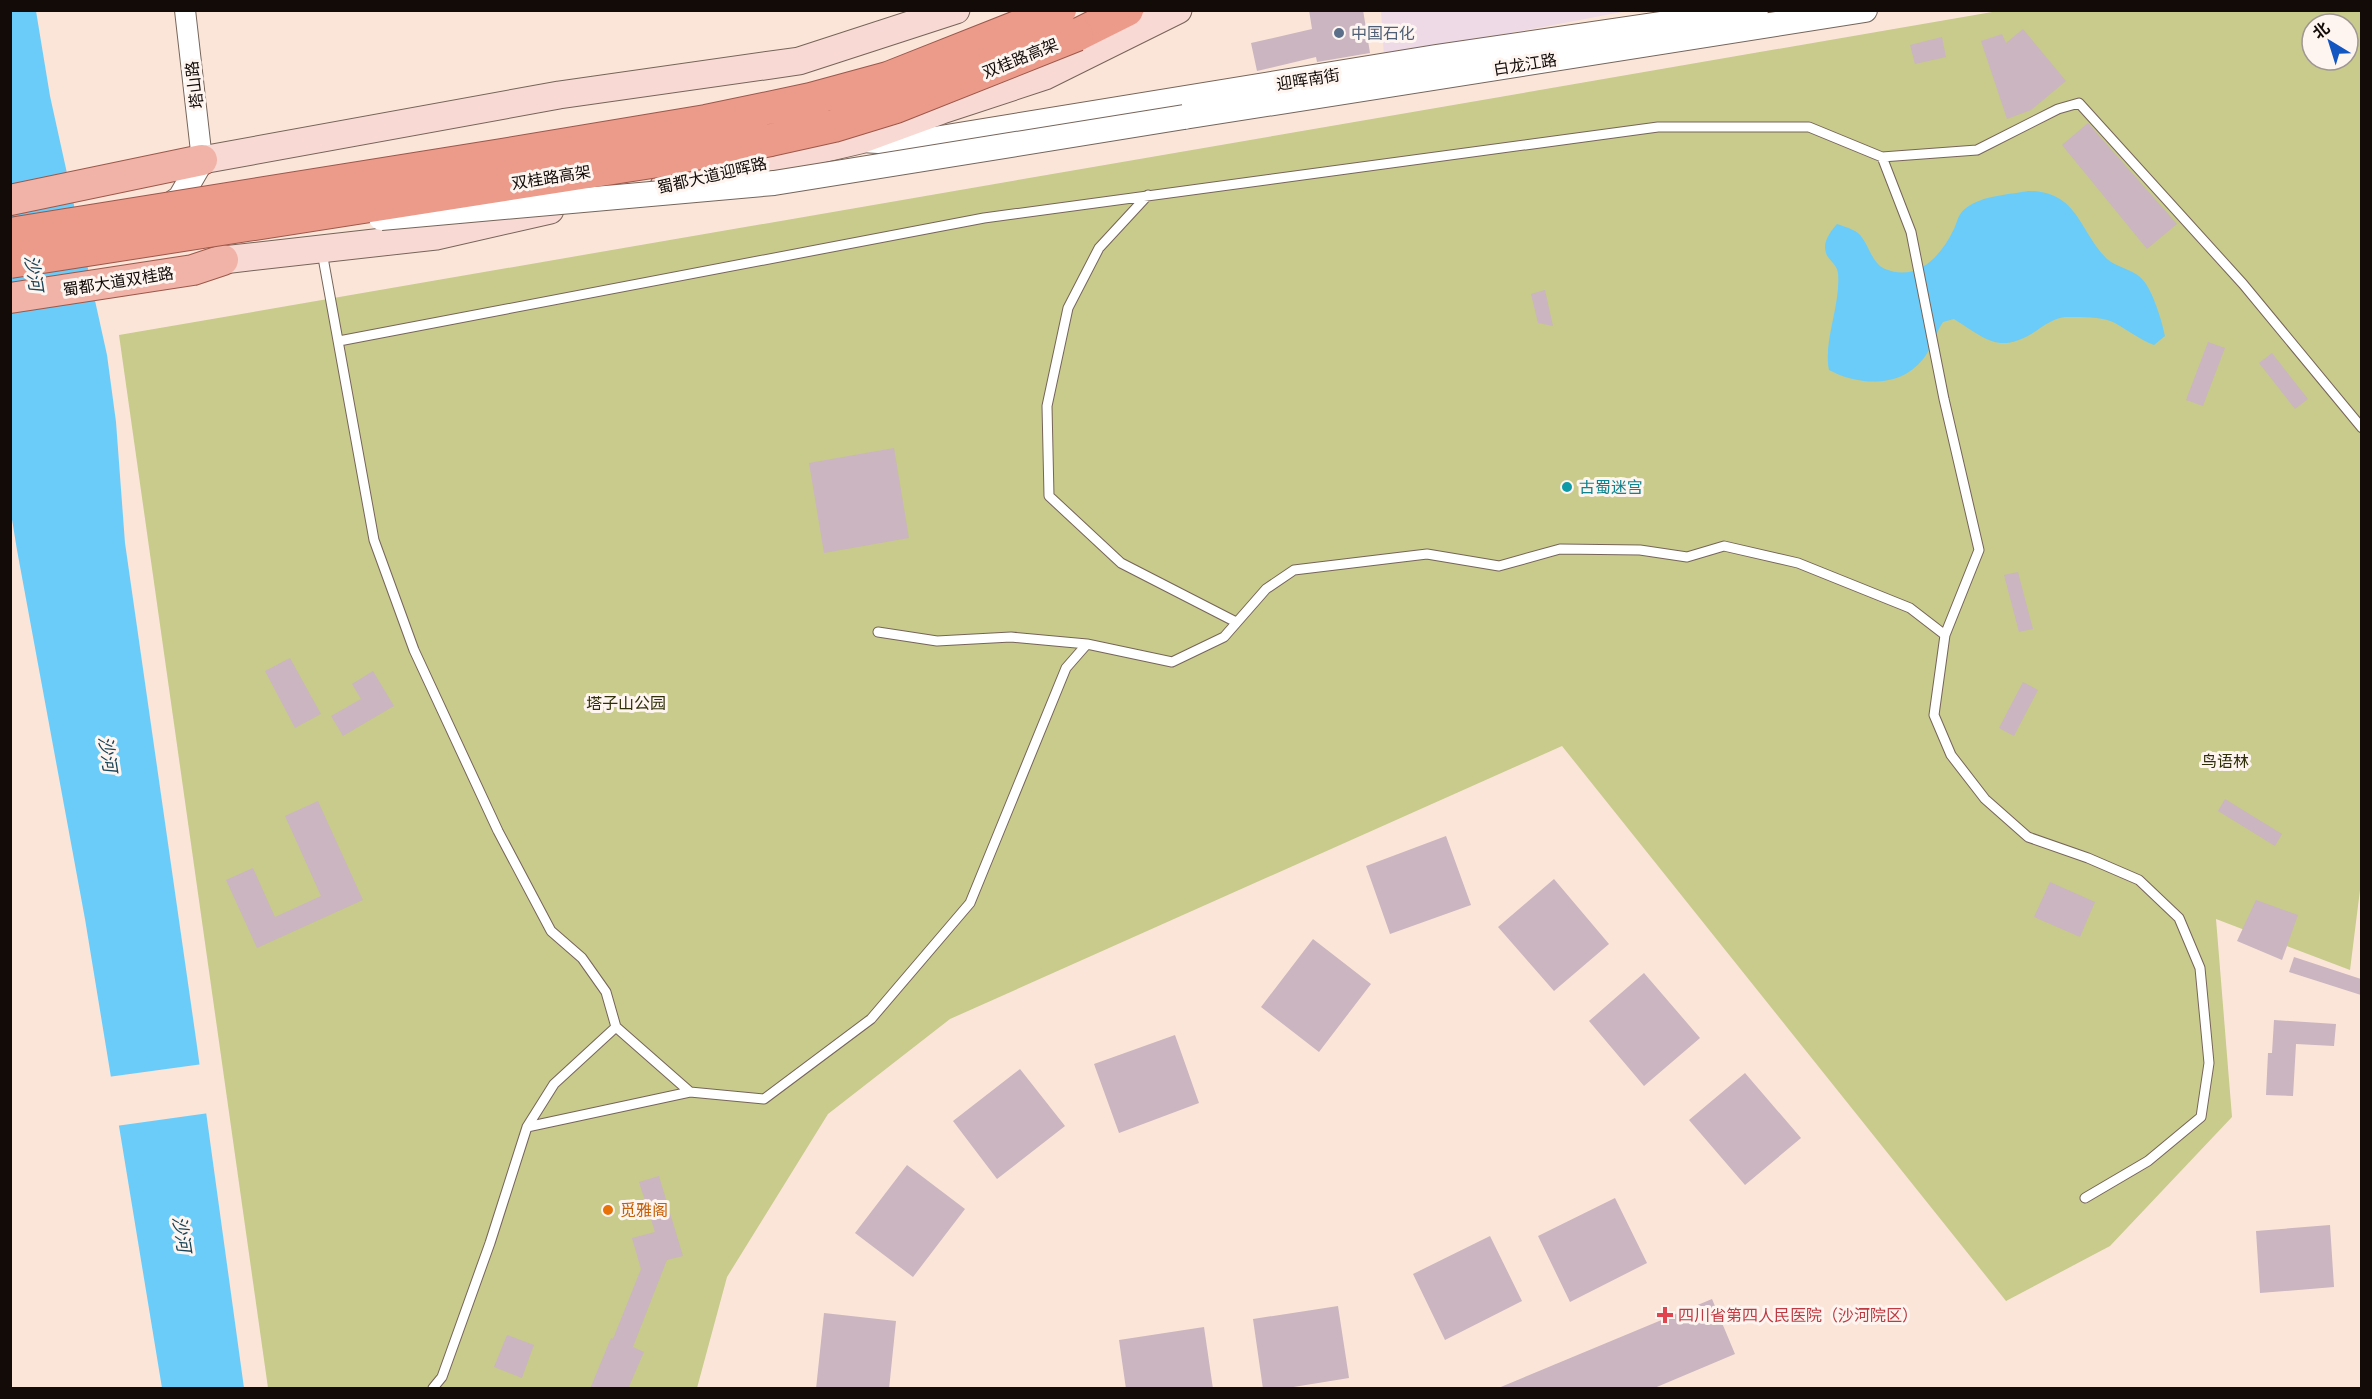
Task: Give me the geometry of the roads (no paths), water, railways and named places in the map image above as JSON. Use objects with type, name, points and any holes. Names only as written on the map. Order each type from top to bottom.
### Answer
[{"type":"highway","points":[[1069,23],[1127,10]]},
{"type":"highway","name":"双桂路高架","points":[[10,262],[658,161],[803,133],[896,107],[1069,23]]},
{"type":"highway","name":"双桂路高架","points":[[10,234],[706,121],[811,99],[1069,23]]},
{"type":"main road","points":[[10,200],[202,160],[559,96],[799,61],[956,10]]},
{"type":"main road","name":"蜀都大道迎晖路","points":[[224,260],[436,236],[860,140],[1045,76],[1178,10]]},
{"type":"main road","name":"蜀都大道双桂路","points":[[10,297],[193,270],[224,260]]},
{"type":"street","name":"塔山路","points":[[185,10],[202,160]]},
{"type":"street","name":"迎晖南街","points":[[860,140],[910,143],[1436,57],[1755,10]]},
{"type":"street","name":"白龙江路","points":[[220,228],[402,216],[774,183],[1866,10]]},
{"type":"street","points":[[10,242],[143,219],[180,198],[202,160]]},
{"type":"street","points":[[202,160],[186,200],[183,214],[193,241],[205,255],[224,260]]},
{"type":"lane","points":[[339,341],[984,218],[1148,195],[1658,127],[1809,127],[1882,157],[1977,150],[2058,109],[2079,104],[2243,285],[2361,428]]},
{"type":"lane","points":[[1882,157],[1911,232],[1944,399],[1979,550],[1945,634],[1934,715],[1951,755],[1985,799],[2028,837],[2088,858],[2139,880],[2179,918],[2200,968],[2209,1063],[2201,1117],[2148,1161],[2085,1198]]},
{"type":"lane","points":[[1148,195],[1099,248],[1068,308],[1047,406],[1049,496],[1121,563],[1236,622]]},
{"type":"lane","points":[[321,248],[374,540],[414,651],[498,831],[551,931],[582,958],[606,992],[616,1027],[690,1092]]},
{"type":"lane","points":[[878,632],[937,641],[1011,637],[1087,644],[1172,662],[1224,637],[1266,589],[1294,570],[1427,554],[1499,567],[1560,549],[1641,550],[1687,557],[1724,546],[1798,563],[1910,608],[1945,634]]},
{"type":"lane","points":[[527,1127],[690,1092],[764,1099],[871,1019],[970,903],[1066,668],[1087,644]]},
{"type":"lane","points":[[433,1389],[442,1377],[490,1243],[527,1127],[554,1084],[616,1027]]},
{"type":"water","name":"沙河","points":[[10,11],[36,11],[50,96],[107,355],[116,422],[125,543],[244,1388],[162,1388],[85,919],[17,550],[10,507]]},
{"type":"water","points":[[2028,191],[2045,193],[2068,205],[2107,259],[2140,277],[2152,296],[2165,336],[2154,345],[2104,319],[2065,317],[2050,322],[2023,338],[2002,343],[1984,338],[1954,319],[1943,322],[1926,355],[1917,366],[1894,379],[1868,381],[1841,376],[1829,370],[1828,347],[1837,298],[1838,273],[1827,255],[1825,245],[1837,224],[1858,233],[1880,266],[1897,272],[1907,272],[1917,270],[1934,258],[1948,241],[1959,216],[1966,208],[1980,200]]},
{"type":"place","name":"中国石化","points":[[1339,33]]},
{"type":"place","name":"古蜀迷宫","points":[[1567,487]]},
{"type":"place","name":"觅雅阁","points":[[608,1210]]},
{"type":"place","name":"四川省第四人民医院（沙河院区）","points":[[1665,1315]]},
{"type":"park label","name":"塔子山公园","points":[[626,703]]},
{"type":"park label","name":"鸟语林","points":[[2225,761]]}]
